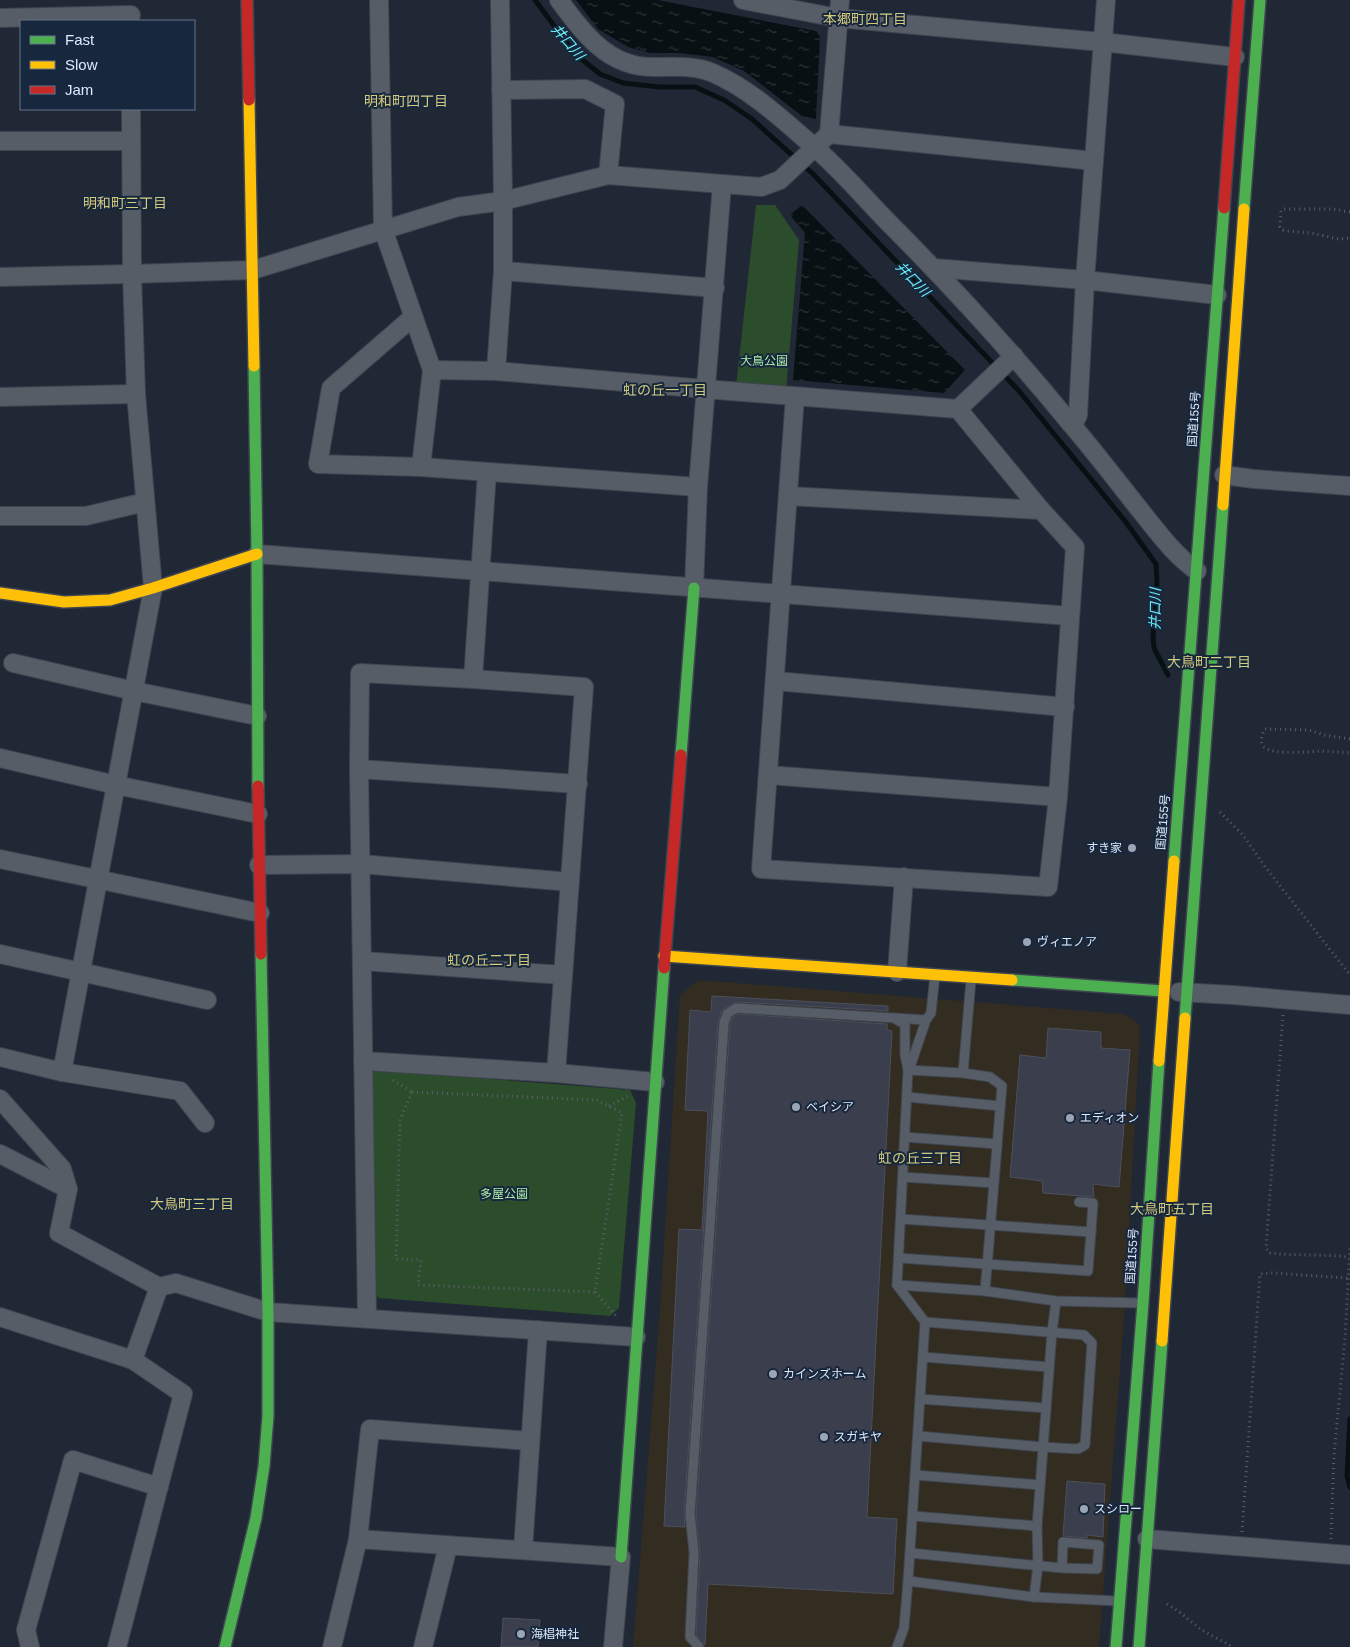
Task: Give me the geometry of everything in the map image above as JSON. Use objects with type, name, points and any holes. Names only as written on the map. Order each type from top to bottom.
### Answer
[{"type":"main road","points":[[225,1647],[256,1518],[264,1466],[268,1416],[268,1312],[258,814],[253,270],[247,0]]},
{"type":"main road","name":"国道155号","points":[[1116,1647],[1143,1303],[1163,992],[1197,571],[1239,0]]},
{"type":"main road","points":[[1139,1647],[1174,1197],[1200,808],[1260,0]]},
{"type":"main road","points":[[0,594],[64,602],[110,600],[154,588],[257,554]]},
{"type":"main road","points":[[621,1557],[664,956],[694,588]]},
{"type":"main road","points":[[664,956],[935,974],[1163,992]]},
{"type":"street","points":[[379,0],[383,229],[432,370],[421,467]]},
{"type":"street","points":[[496,371],[503,271],[504,201],[500,90],[500,0]]},
{"type":"street","points":[[559,0],[580,29],[602,51],[624,62],[648,67],[684,66],[711,72],[735,84],[815,148],[934,268],[1014,356],[1072,425],[1174,553],[1197,571]]},
{"type":"street","points":[[743,0],[838,18],[1102,42],[1235,58]]},
{"type":"street","points":[[0,277],[253,270],[458,207],[504,201],[608,175],[761,187],[780,180],[829,134],[840,0]]},
{"type":"street","points":[[1072,425],[1078,415],[1085,280],[1106,0]]},
{"type":"street","points":[[0,18],[131,12]]},
{"type":"street","points":[[500,90],[585,89],[615,104],[608,175]]},
{"type":"street","points":[[62,1072],[154,588],[136,394],[132,274],[131,110]]},
{"type":"street","points":[[829,134],[1094,161]]},
{"type":"street","points":[[0,141],[131,141]]},
{"type":"street","points":[[694,588],[698,487],[722,184]]},
{"type":"street","points":[[934,268],[1085,280],[1217,294]]},
{"type":"street","points":[[503,271],[715,288]]},
{"type":"street","points":[[413,317],[331,388],[318,464],[421,467],[698,487]]},
{"type":"street","points":[[958,409],[1014,356]]},
{"type":"street","points":[[432,370],[496,371],[958,409],[1041,510],[1076,548],[1058,797],[1048,887],[761,869],[795,396]]},
{"type":"street","points":[[0,398],[136,394]]},
{"type":"street","points":[[473,678],[487,472]]},
{"type":"street","points":[[1224,475],[1350,486]]},
{"type":"street","points":[[788,496],[1041,510]]},
{"type":"street","points":[[0,516],[86,516],[145,502]]},
{"type":"street","points":[[257,554],[1070,616]]},
{"type":"street","points":[[12,663],[257,716]]},
{"type":"street","points":[[367,1318],[359,769],[360,673],[473,678],[584,687],[556,1073]]},
{"type":"street","points":[[776,680],[1064,707]]},
{"type":"street","points":[[0,758],[116,785],[258,814]]},
{"type":"street","points":[[359,769],[578,784]]},
{"type":"street","points":[[768,775],[1058,797]]},
{"type":"street","points":[[0,859],[260,913]]},
{"type":"street","points":[[259,865],[361,864],[570,882]]},
{"type":"street","points":[[897,972],[904,877]]},
{"type":"street","points":[[0,954],[207,1000]]},
{"type":"street","points":[[362,961],[563,975]]},
{"type":"street","points":[[1163,992],[1350,1005]]},
{"type":"street","points":[[0,1057],[62,1072],[180,1091],[205,1123]]},
{"type":"street","points":[[363,1061],[556,1073],[655,1082]]},
{"type":"street","points":[[0,1099],[62,1168],[68,1188],[59,1233],[159,1287],[176,1284],[268,1312],[636,1337]]},
{"type":"street","points":[[0,1154],[68,1188]]},
{"type":"street","points":[[133,1360],[159,1287]]},
{"type":"street","points":[[0,1317],[133,1360],[183,1394],[117,1647]]},
{"type":"street","points":[[523,1550],[538,1330]]},
{"type":"street","points":[[332,1647],[358,1539],[370,1430],[530,1440]]},
{"type":"street","points":[[30,1647],[26,1630],[73,1460],[159,1487]]},
{"type":"street","points":[[358,1539],[621,1557],[613,1647]]},
{"type":"street","points":[[1147,1539],[1350,1554]]},
{"type":"street","points":[[423,1647],[448,1546]]},
{"type":"lane","points":[[908,1070],[926,1020],[931,1013],[935,974]]},
{"type":"lane","points":[[963,1073],[972,977]]},
{"type":"lane","points":[[699,1647],[690,1637],[694,1553],[690,1514],[724,1022],[728,1014],[736,1008],[926,1020]]},
{"type":"lane","points":[[894,1018],[905,1024],[905,1055],[908,1070],[897,1285],[925,1322],[904,1628],[897,1647]]},
{"type":"lane","points":[[908,1070],[963,1073],[990,1077],[1002,1086],[985,1291]]},
{"type":"lane","points":[[907,1097],[1000,1106]]},
{"type":"lane","points":[[905,1137],[998,1144]]},
{"type":"lane","points":[[903,1177],[994,1182]]},
{"type":"lane","points":[[899,1258],[1088,1271],[1093,1203],[1079,1202]]},
{"type":"lane","points":[[901,1219],[1091,1232]]},
{"type":"lane","points":[[897,1285],[985,1291],[1056,1301],[1143,1303]]},
{"type":"lane","points":[[1034,1597],[1038,1565],[1037,1526],[1040,1485],[1056,1301]]},
{"type":"lane","points":[[918,1436],[1078,1449],[1085,1445],[1092,1343],[1084,1336],[925,1322]]},
{"type":"lane","points":[[923,1357],[1049,1367]]},
{"type":"lane","points":[[920,1399],[1046,1408]]},
{"type":"lane","points":[[915,1475],[1040,1485]]},
{"type":"lane","points":[[913,1516],[1037,1526]]},
{"type":"lane","points":[[910,1553],[1062,1568],[1097,1569],[1098,1545],[1063,1542],[1062,1568]]},
{"type":"lane","points":[[908,1581],[1034,1597],[1121,1601]]},
{"type":"path","points":[[1350,212],[1333,209],[1284,208],[1281,211],[1280,226],[1283,230],[1287,231],[1311,233],[1338,239],[1350,238]]},
{"type":"path","points":[[1350,739],[1324,735],[1309,730],[1265,729],[1261,742],[1265,748],[1272,751],[1350,753]]},
{"type":"path","points":[[1200,808],[1219,812],[1243,835],[1266,868],[1350,975]]},
{"type":"path","points":[[1284,1000],[1266,1248],[1269,1253],[1349,1257]]},
{"type":"path","points":[[595,1292],[622,1113],[598,1100],[412,1092],[400,1120],[396,1259],[421,1260],[418,1285],[595,1292],[636,1337]]},
{"type":"path","points":[[1329,1553],[1334,1455],[1345,1338],[1350,1245]]},
{"type":"path","points":[[1242,1546],[1260,1274],[1272,1273],[1348,1278]]},
{"type":"path","points":[[1167,1604],[1200,1629],[1233,1647]]},
{"type":"shaded area","points":[[699,980],[1123,1014],[1133,1019],[1140,1027],[1125,1304],[1099,1647],[633,1647],[659,1323],[680,995]]},
{"type":"green space","name":"大鳥公園","points":[[756,205],[775,205],[799,240],[786,391],[736,387]]},
{"type":"green space","name":"多屋公園","points":[[376,1070],[630,1090],[636,1103],[619,1308],[610,1316],[379,1298],[374,1293],[370,1076]]},
{"type":"water","points":[[576,0],[658,0],[816,31],[820,37],[816,119],[802,116],[744,71],[713,57],[679,53],[650,53],[628,47],[598,29]]},
{"type":"water","points":[[802,205],[965,370],[944,393],[793,380],[805,233],[790,215]]},
{"type":"building","points":[[712,996],[888,1006],[888,1011],[736,1002],[721,1012],[718,1023],[684,1514],[685,1527],[664,1526],[679,1229],[702,1230],[708,1111],[685,1110],[690,1010],[711,1012]]},
{"type":"building","name":"カインズホーム","points":[[738,1014],[887,1024],[887,1030],[892,1031],[867,1517],[897,1519],[893,1594],[708,1584],[705,1645],[696,1635],[700,1553],[696,1514],[730,1024],[732,1018]]},
{"type":"building","name":"エディオン","points":[[1048,1028],[1101,1032],[1101,1048],[1130,1050],[1119,1187],[1093,1184],[1094,1197],[1043,1193],[1042,1181],[1010,1177],[1020,1055],[1046,1058]]},
{"type":"building","name":"スシロー","points":[[1067,1481],[1105,1484],[1103,1537],[1087,1535],[1087,1538],[1063,1536]]},
{"type":"building","name":"海椙神社","points":[[503,1618],[540,1620],[538,1647],[501,1647]]},
{"type":"waterway","name":"井口川","points":[[535,0],[575,54],[600,74],[623,83],[659,87],[695,87],[724,100],[752,119],[813,174],[1019,391],[1125,521],[1156,564],[1154,648],[1168,675]]},
{"type":"waterway","name":"井口川","points":[[1350,1419],[1347,1476],[1350,1487]]},
{"type":"traffic: fast","points":[[1244,209],[1260,0]]},
{"type":"traffic: fast","points":[[1174,861],[1224,208]]},
{"type":"traffic: fast","points":[[254,366],[258,786]]},
{"type":"traffic: fast","points":[[1185,1018],[1223,505]]},
{"type":"traffic: fast","points":[[681,755],[694,588]]},
{"type":"traffic: fast","points":[[225,1647],[256,1518],[264,1466],[268,1416],[268,1312],[261,954]]},
{"type":"traffic: fast","points":[[621,1557],[664,968]]},
{"type":"traffic: fast","points":[[1012,980],[1163,991]]},
{"type":"traffic: fast","points":[[1116,1647],[1143,1303],[1159,1061]]},
{"type":"traffic: fast","points":[[1139,1647],[1162,1341]]},
{"type":"traffic: slow","points":[[249,100],[254,366]]},
{"type":"traffic: slow","points":[[1223,505],[1244,209]]},
{"type":"traffic: slow","points":[[0,593],[64,602],[110,600],[257,554]]},
{"type":"traffic: slow","points":[[1159,1061],[1174,861]]},
{"type":"traffic: slow","points":[[664,956],[1012,980]]},
{"type":"traffic: slow","points":[[1162,1341],[1185,1018]]},
{"type":"traffic: jam","points":[[247,0],[249,100]]},
{"type":"traffic: jam","points":[[1224,208],[1239,0]]},
{"type":"traffic: jam","points":[[664,968],[681,755]]},
{"type":"traffic: jam","points":[[258,786],[261,954]]},
{"type":"place","name":"すき家","points":[[1132,848]]},
{"type":"place","name":"ヴィエノア","points":[[1027,942]]},
{"type":"place","name":"ベイシア","points":[[796,1107]]},
{"type":"place","name":"エディオン","points":[[1070,1118]]},
{"type":"place","name":"カインズホーム","points":[[773,1374]]},
{"type":"place","name":"スガキヤ","points":[[824,1437]]},
{"type":"place","name":"スシロー","points":[[1084,1509]]},
{"type":"place","name":"海椙神社","points":[[521,1634]]},
{"type":"district","name":"本郷町四丁目","points":[[865,19]]},
{"type":"district","name":"明和町四丁目","points":[[406,101]]},
{"type":"district","name":"明和町三丁目","points":[[125,203]]},
{"type":"district","name":"虹の丘一丁目","points":[[665,390]]},
{"type":"district","name":"大鳥町二丁目","points":[[1209,662]]},
{"type":"district","name":"虹の丘二丁目","points":[[489,960]]},
{"type":"district","name":"虹の丘三丁目","points":[[920,1158]]},
{"type":"district","name":"大鳥町三丁目","points":[[192,1204]]},
{"type":"district","name":"大鳥町五丁目","points":[[1172,1209]]}]
